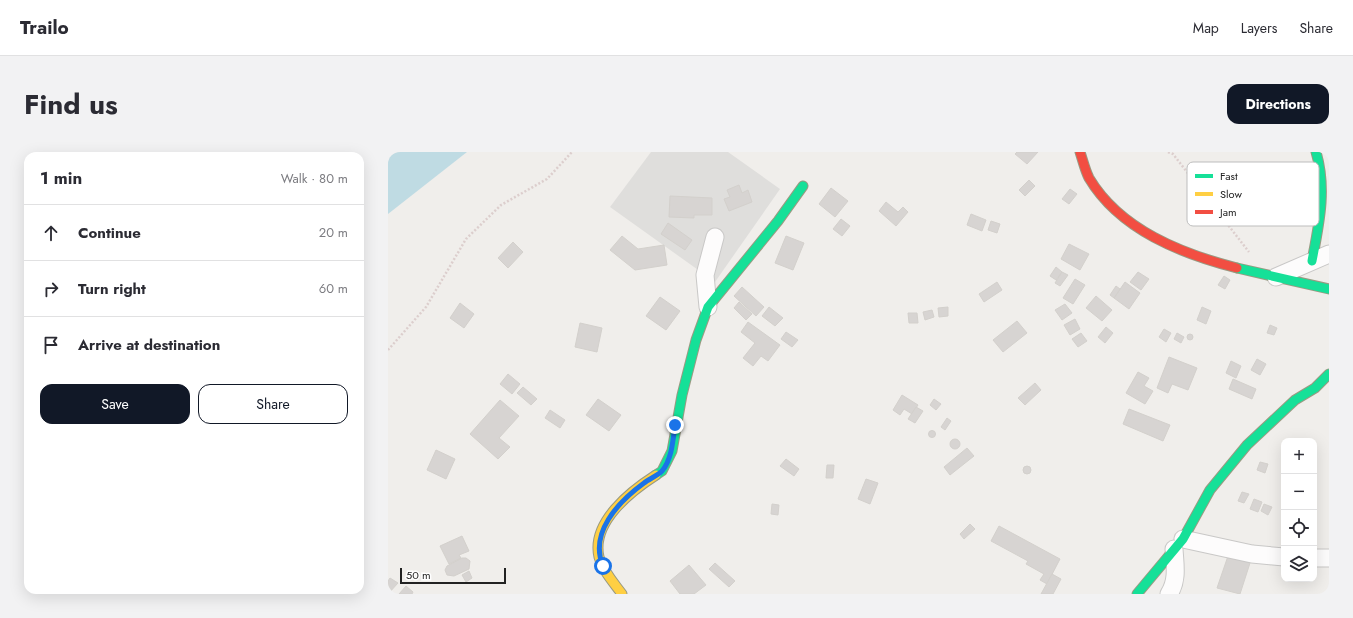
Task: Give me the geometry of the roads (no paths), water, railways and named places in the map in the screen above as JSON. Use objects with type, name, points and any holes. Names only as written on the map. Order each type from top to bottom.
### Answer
[{"type":"street","points":[[1080,152],[1088,176],[1106,202],[1131,225],[1161,242],[1232,267],[1329,289]]},
{"type":"street","points":[[1316,152],[1320,161],[1324,183],[1319,216]]},
{"type":"street","points":[[622,594],[598,556],[603,527],[619,506],[642,484],[662,471],[672,451],[682,395],[696,340],[708,306],[778,221],[803,186]]},
{"type":"street","points":[[1312,261],[1317,226]]},
{"type":"street","points":[[708,306],[705,275],[715,238]]},
{"type":"street","points":[[1271,276],[1329,254]]},
{"type":"street","points":[[1137,594],[1178,544],[1210,490],[1247,445],[1295,400],[1315,388],[1329,374]]},
{"type":"street","points":[[1178,544],[1281,557]]},
{"type":"street","points":[[1169,594],[1173,588],[1176,574],[1178,544]]},
{"type":"street","points":[[1317,558],[1329,558]]},
{"type":"water","points":[[388,152],[467,152],[388,214]]}]
